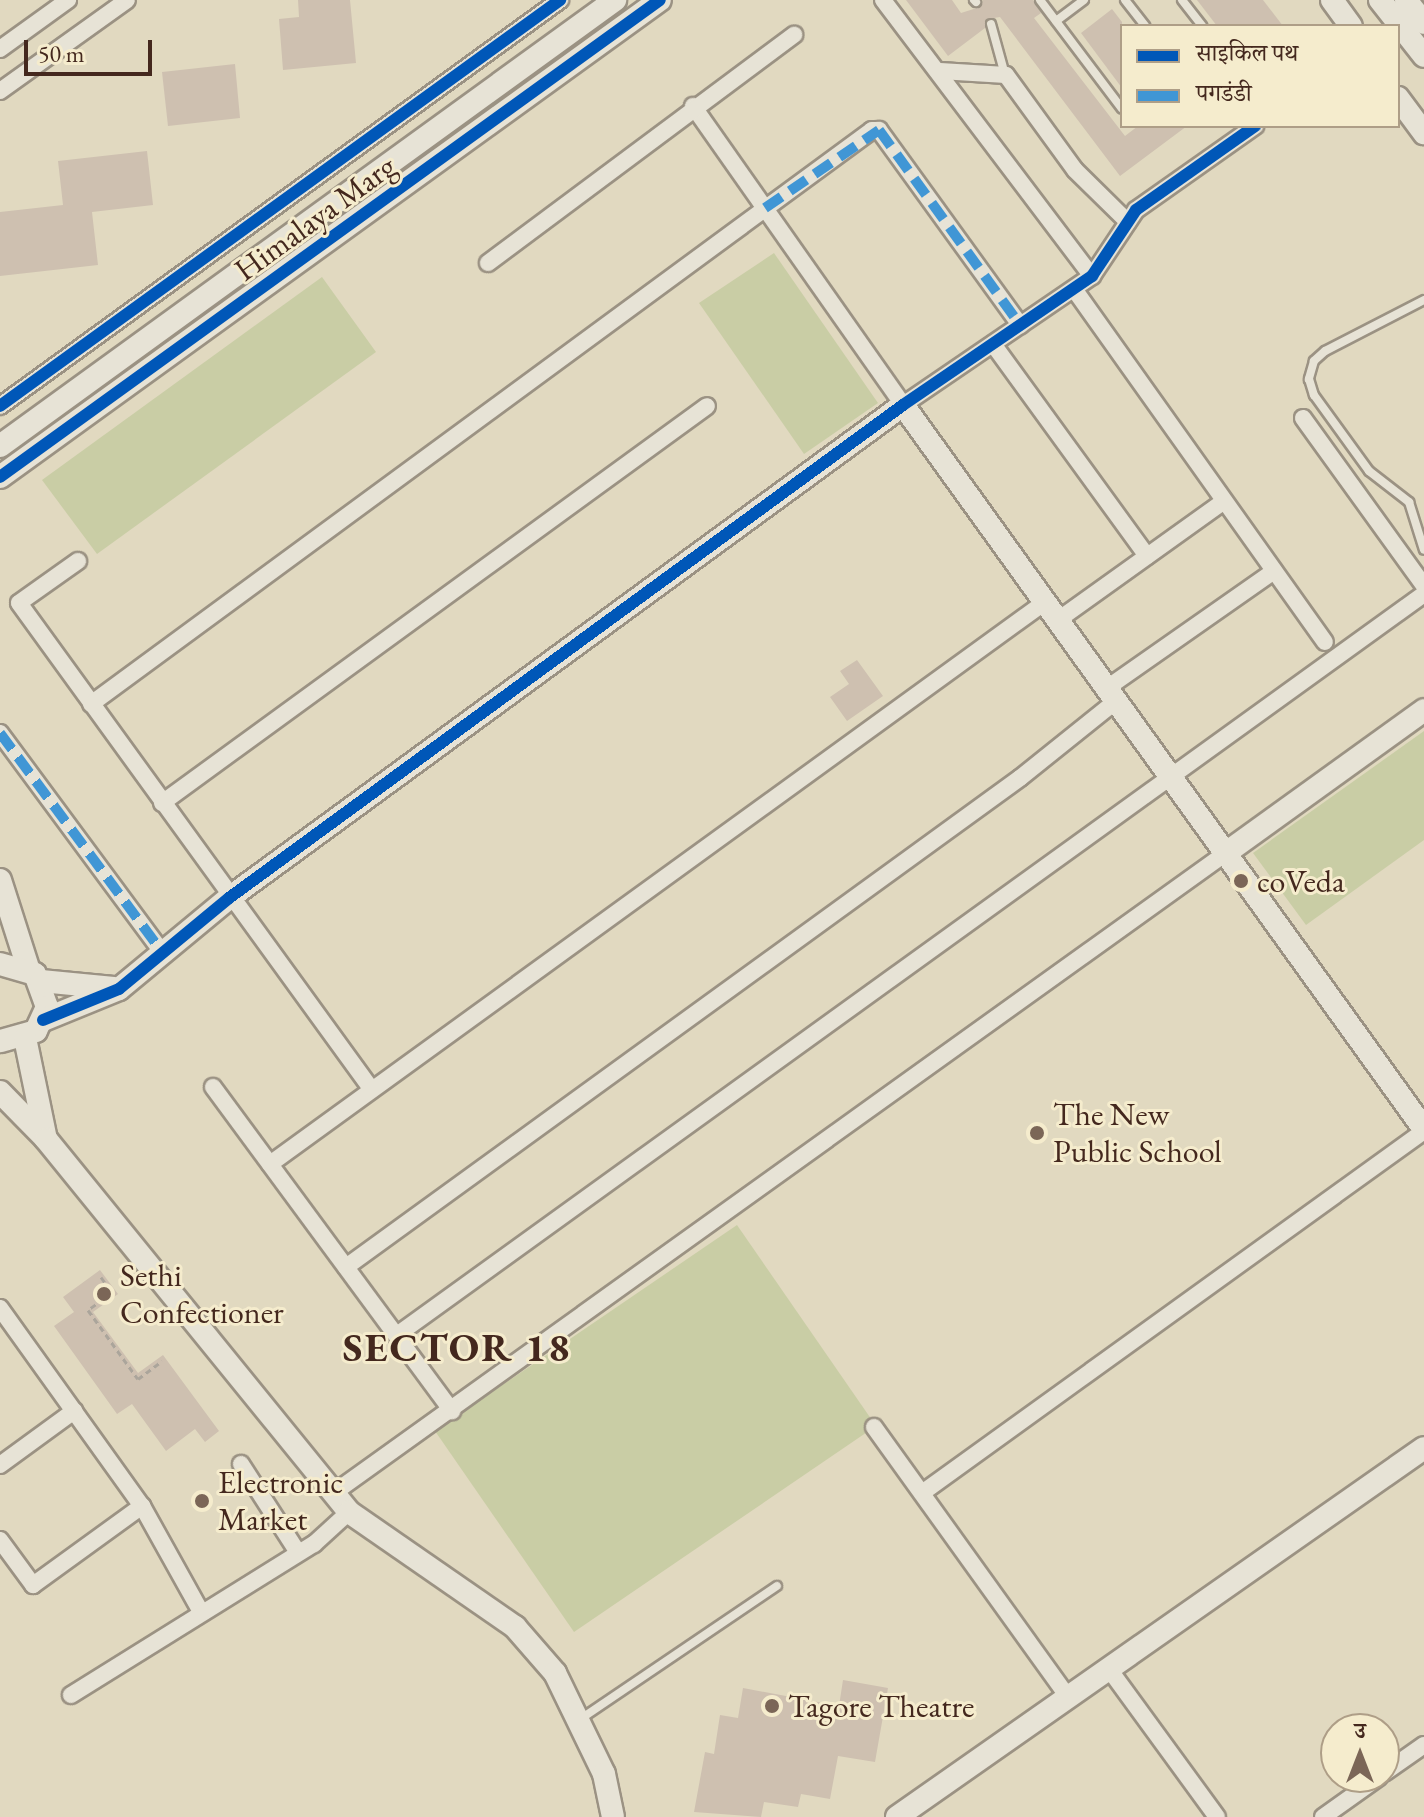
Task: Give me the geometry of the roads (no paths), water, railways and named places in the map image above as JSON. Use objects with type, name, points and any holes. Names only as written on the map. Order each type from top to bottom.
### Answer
[{"type":"street","points":[[0,49],[68,0]]},
{"type":"street","points":[[0,91],[127,0]]},
{"type":"street","points":[[0,406],[560,0]]},
{"type":"street","name":"Himalaya Marg","points":[[0,446],[615,0]]},
{"type":"street","name":"Himalaya Marg","points":[[0,477],[660,0]]},
{"type":"street","points":[[883,0],[940,71],[1092,276]]},
{"type":"street","points":[[1332,0],[1350,24]]},
{"type":"street","points":[[1380,0],[1399,24]]},
{"type":"street","points":[[1406,0],[1424,23]]},
{"type":"street","points":[[1400,25],[1424,56]]},
{"type":"street","points":[[488,263],[693,106],[794,35]]},
{"type":"street","points":[[940,71],[1006,75],[1075,170],[1128,222]]},
{"type":"street","points":[[1400,101],[1424,133]]},
{"type":"street","points":[[693,106],[903,405],[1424,1130],[922,1493]]},
{"type":"street","points":[[0,1041],[25,1038],[43,1020],[119,989],[229,898],[903,405],[1092,276],[1136,210],[1252,128]]},
{"type":"street","points":[[91,704],[765,208],[879,130],[1020,325]]},
{"type":"street","points":[[1074,289],[1325,642]]},
{"type":"street","points":[[993,344],[1147,556]]},
{"type":"street","points":[[162,803],[707,406]]},
{"type":"street","points":[[1303,418],[1424,586]]},
{"type":"street","points":[[270,1164],[1052,611],[1147,556],[1224,501]]},
{"type":"street","points":[[78,561],[19,603],[229,898],[372,1090]]},
{"type":"street","points":[[346,1267],[1020,778],[1112,695],[1274,571]]},
{"type":"street","points":[[397,1335],[1169,774],[1424,594]]},
{"type":"street","points":[[335,1492],[452,1411],[1424,710]]},
{"type":"street","points":[[0,733],[163,953]]},
{"type":"street","points":[[0,880],[34,975],[43,1020]]},
{"type":"street","points":[[0,964],[34,975],[119,989]]},
{"type":"street","points":[[25,1038],[46,1139]]},
{"type":"street","points":[[213,1087],[452,1411]]},
{"type":"street","points":[[0,1092],[46,1139],[349,1512],[515,1627],[555,1673],[604,1774],[613,1817]]},
{"type":"street","points":[[0,1309],[142,1506],[201,1612]]},
{"type":"street","points":[[0,1465],[74,1411]]},
{"type":"street","points":[[874,1427],[1068,1697]]},
{"type":"street","points":[[897,1817],[1424,1448]]},
{"type":"street","points":[[241,1464],[297,1551]]},
{"type":"street","points":[[0,1540],[33,1585],[142,1506]]},
{"type":"street","points":[[71,1695],[297,1551],[314,1544],[349,1512]]},
{"type":"street","points":[[1109,1669],[1217,1817]]},
{"type":"street","points":[[1400,1762],[1424,1745]]},
{"type":"street","points":[[1323,1817],[1357,1793]]},
{"type":"lane","points":[[1040,0],[1120,106]]},
{"type":"lane","points":[[1056,21],[1084,0]]},
{"type":"lane","points":[[1125,0],[1143,24]]},
{"type":"lane","points":[[1182,0],[1200,24]]},
{"type":"lane","points":[[991,24],[1006,75]]},
{"type":"lane","points":[[1424,300],[1325,351],[1314,361],[1309,379],[1314,395],[1369,471],[1409,502],[1424,550]]},
{"type":"lane","points":[[578,1720],[777,1586]]},
{"type":"place","name":"coVeda","points":[[1241,881]]},
{"type":"place","name":"The New Public School","points":[[1037,1133]]},
{"type":"place","name":"Sethi Confectioner","points":[[104,1294]]},
{"type":"place","name":"Electronic Market","points":[[202,1501]]},
{"type":"place","name":"Tagore Theatre","points":[[772,1706]]},
{"type":"district","name":"SECTOR 18","points":[[457,1347]]}]
